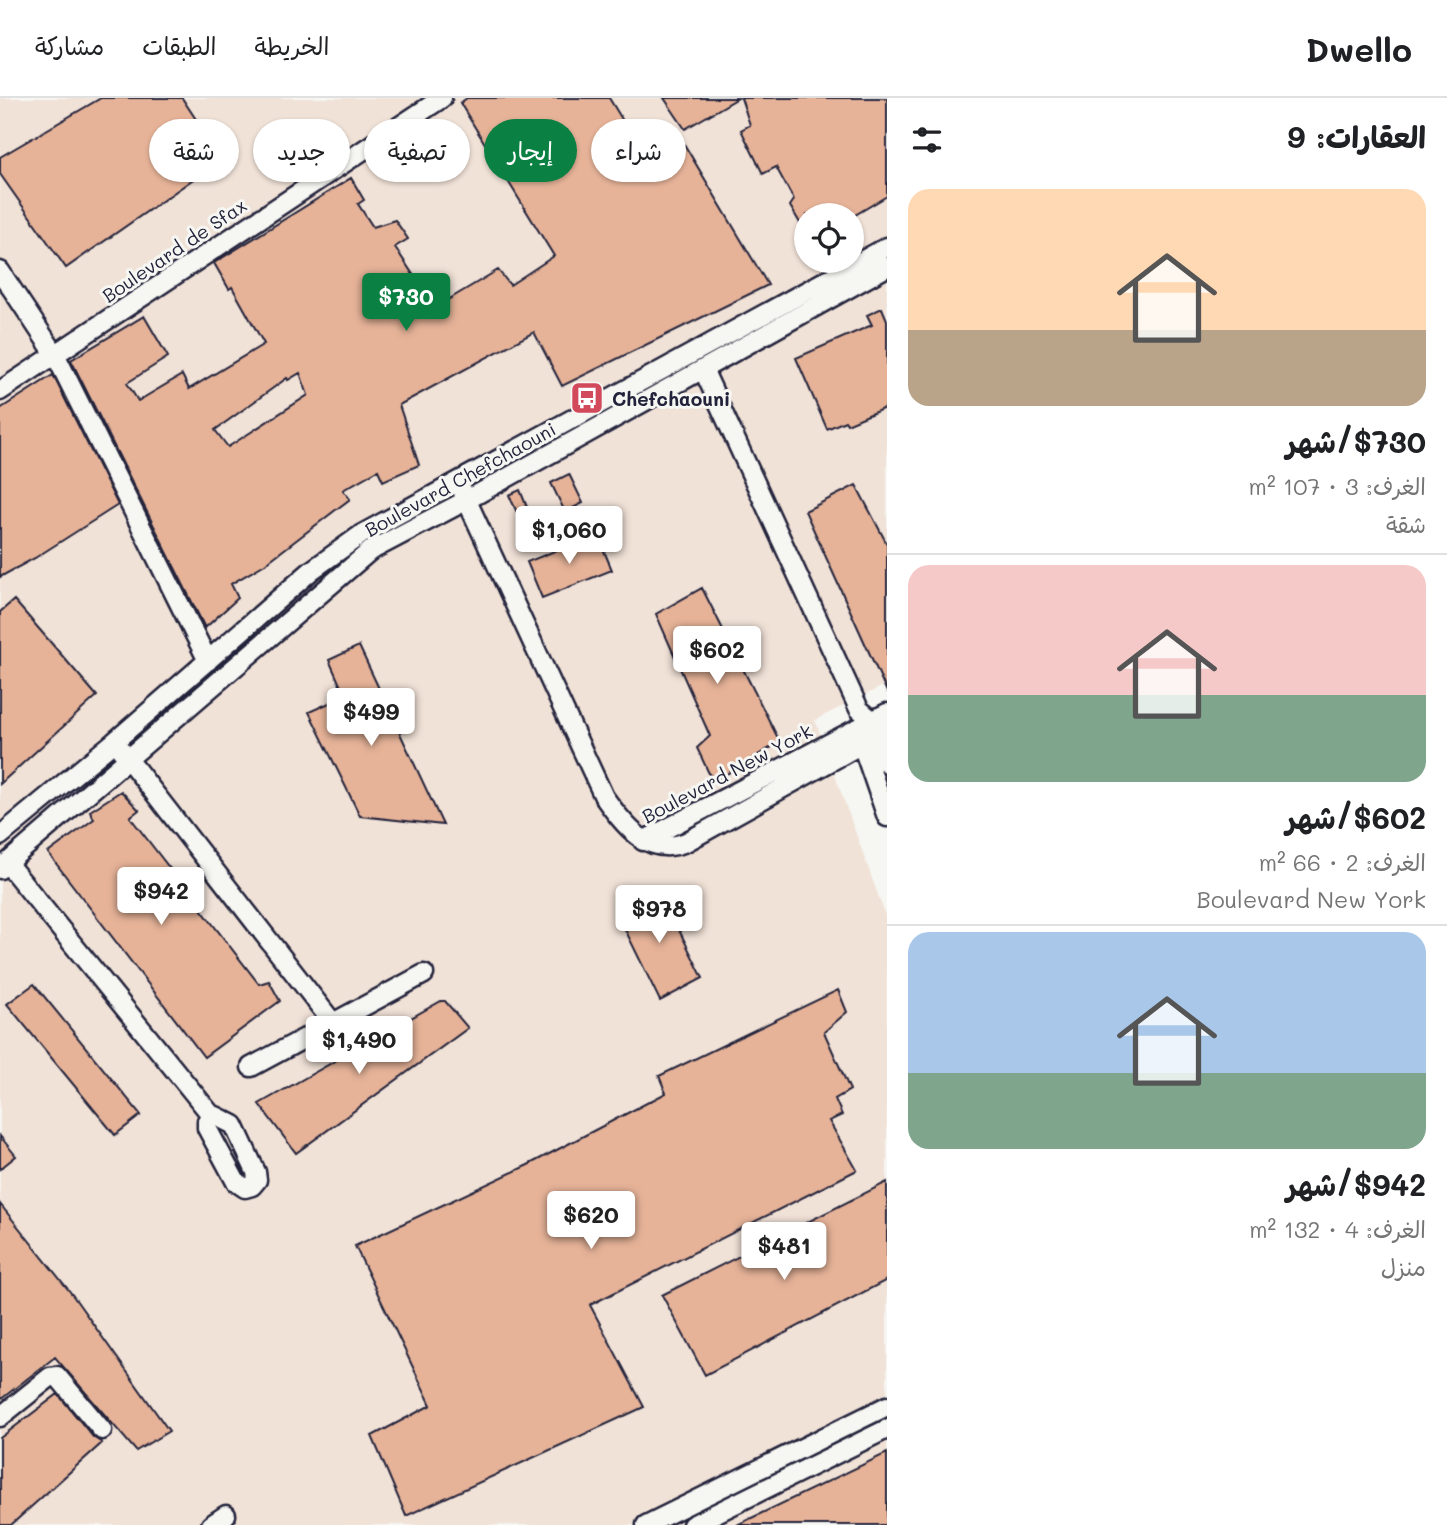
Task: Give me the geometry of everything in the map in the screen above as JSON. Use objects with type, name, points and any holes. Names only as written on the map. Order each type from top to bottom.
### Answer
[{"type":"street","name":"Boulevard de Sfax","points":[[0,391],[442,98]]},
{"type":"street","name":"Boulevard Chefchaouni","points":[[0,835],[114,742],[312,570],[373,527],[887,247]]},
{"type":"street","name":"Boulevard Chefchaouni","points":[[4,866],[370,551],[887,267]]},
{"type":"street","points":[[0,271],[55,354],[208,661]]},
{"type":"street","points":[[703,369],[872,726],[887,764]]},
{"type":"street","points":[[457,481],[467,500]]},
{"type":"street","name":"Boulevard New York","points":[[467,500],[604,797],[623,824],[643,841],[872,726]]},
{"type":"street","points":[[872,726],[887,817]]},
{"type":"street","points":[[114,742],[333,1023]]},
{"type":"street","points":[[4,866],[212,1116]]},
{"type":"street","points":[[251,1067],[424,974]]},
{"type":"street","points":[[0,1418],[50,1377],[57,1376],[102,1430]]},
{"type":"street","points":[[646,1525],[887,1406]]},
{"type":"street","points":[[692,1525],[887,1429]]},
{"type":"shaded area","points":[[0,98],[887,98],[887,684],[815,720],[887,920],[887,1525],[0,1525]]},
{"type":"building","points":[[101,98],[182,98],[196,119],[149,119],[149,182],[189,182],[66,268],[0,174],[0,157]]},
{"type":"building","points":[[467,98],[609,98],[622,119],[591,119],[591,182],[686,182],[686,147],[768,285],[562,386],[534,332],[399,405],[419,465],[383,481],[378,470],[343,490],[350,499],[265,564],[231,584],[238,598],[205,628],[71,360],[144,316],[168,357],[127,383],[138,401],[182,375],[189,389],[264,344],[232,287],[229,289],[214,263],[345,182],[350,182],[351,178],[364,200],[358,204],[373,227],[395,220],[408,239],[395,247],[429,299],[440,291],[446,301],[498,270],[510,285],[554,256],[509,182],[577,182],[577,119],[484,119],[484,142],[460,103]],"holes":[[[300,373],[308,395],[228,447],[215,430],[287,378],[288,380]]]},
{"type":"building","points":[[664,98],[738,98],[686,128],[686,119],[678,119]]},
{"type":"building","points":[[741,98],[887,98],[887,196],[864,210],[864,203],[794,203],[794,213],[790,206],[794,200],[776,167],[763,174],[741,130],[750,125]]},
{"type":"building","points":[[882,308],[887,320],[887,407],[847,424],[845,421],[827,429],[796,358],[872,325],[867,315]]},
{"type":"building","points":[[53,375],[118,505],[0,577],[0,409]]},
{"type":"building","points":[[569,474],[583,503],[565,512],[551,483]]},
{"type":"building","points":[[856,485],[887,544],[887,692],[805,511]]},
{"type":"building","points":[[520,490],[529,512],[519,517],[509,495]]},
{"type":"building","points":[[597,534],[612,570],[542,598],[527,562]]},
{"type":"building","points":[[702,588],[780,742],[713,782],[697,748],[710,736],[656,614]]},
{"type":"building","points":[[14,600],[97,696],[0,784],[0,612]]},
{"type":"building","points":[[359,646],[443,825],[360,816],[309,712],[345,696],[329,660]]},
{"type":"building","points":[[121,791],[139,810],[130,817],[259,984],[269,981],[280,1001],[204,1057],[48,853],[94,819],[90,811]]},
{"type":"building","points":[[658,888],[703,978],[660,1001],[616,911]]},
{"type":"building","points":[[34,984],[141,1115],[115,1135],[7,1004]]},
{"type":"building","points":[[838,990],[847,1012],[824,1032],[850,1090],[835,1099],[842,1115],[829,1121],[857,1170],[590,1305],[644,1407],[406,1516],[372,1436],[431,1405],[355,1246],[528,1165],[666,1093],[659,1076]]},
{"type":"building","points":[[445,1001],[468,1028],[296,1153],[259,1104]]},
{"type":"building","points":[[0,1136],[16,1156],[0,1169]]},
{"type":"building","points":[[887,1182],[887,1280],[705,1375],[662,1295]]},
{"type":"building","points":[[0,1204],[71,1293],[169,1431],[136,1451],[55,1357],[0,1400]]},
{"type":"building","points":[[58,1394],[93,1437],[102,1443],[11,1525],[0,1525],[0,1438]]},
{"type":"building","points":[[887,1453],[887,1525],[737,1525]]},
{"type":"place","name":"Chefchaouni","points":[[587,398]]}]
